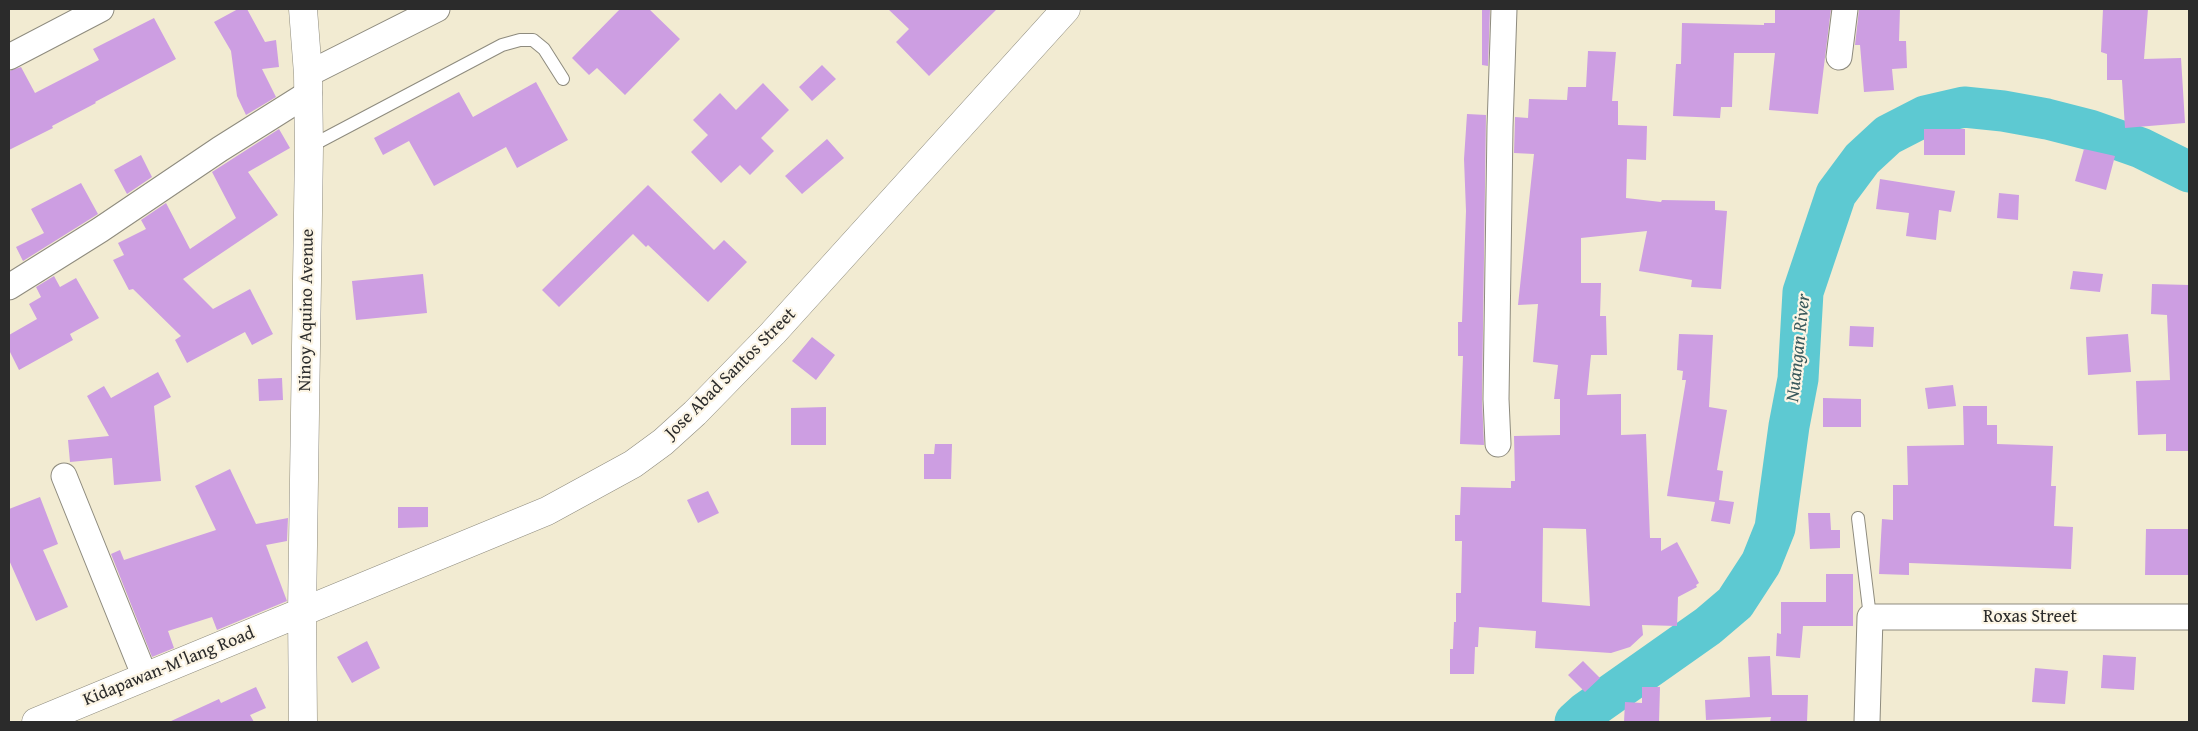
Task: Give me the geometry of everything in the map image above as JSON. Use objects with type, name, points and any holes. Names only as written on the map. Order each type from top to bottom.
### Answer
[{"type":"main road","name":"Ninoy Aquino Avenue","points":[[303,9],[308,84],[309,147],[302,612],[303,722]]},
{"type":"main road","name":"Jose Abad Santos Street","points":[[302,612],[547,511],[633,464],[664,442],[773,333],[1066,9]]},
{"type":"main road","name":"Kidapawan-M'lang Road","points":[[36,722],[302,612]]},
{"type":"street","points":[[9,57],[101,9]]},
{"type":"street","points":[[9,287],[100,230],[220,148],[308,84],[436,9]]},
{"type":"street","points":[[1498,444],[1496,399],[1500,127],[1504,9]]},
{"type":"street","points":[[1839,57],[1845,9]]},
{"type":"street","points":[[64,476],[145,677]]},
{"type":"street","points":[[1867,722],[1870,617]]},
{"type":"street","name":"Roxas Street","points":[[1870,617],[2189,617]]},
{"type":"lane","points":[[309,147],[502,45],[520,40],[533,40],[544,49],[563,79]]},
{"type":"lane","points":[[1858,518],[1870,617]]},
{"type":"building","points":[[238,9],[247,9],[265,42],[276,40],[279,67],[262,69],[276,97],[246,115],[237,96],[231,51],[214,22]]},
{"type":"building","points":[[620,9],[649,9],[680,39],[625,95],[597,68],[589,75],[572,58]]},
{"type":"building","points":[[888,9],[997,9],[929,76],[896,42],[909,29]]},
{"type":"building","points":[[1482,9],[1490,9],[1488,66],[1482,65]]},
{"type":"building","points":[[1775,9],[1831,9],[1818,114],[1769,110],[1775,53],[1734,53],[1732,107],[1721,107],[1720,118],[1673,116],[1676,64],[1681,64],[1682,23],[1764,25],[1764,23],[1775,23]]},
{"type":"building","points":[[1859,9],[1900,9],[1899,41],[1906,41],[1907,68],[1892,69],[1894,90],[1864,92],[1860,45],[1855,45]]},
{"type":"building","points":[[2103,9],[2148,9],[2144,59],[2181,58],[2185,123],[2125,128],[2122,80],[2107,80],[2107,54],[2101,52]]},
{"type":"building","points":[[154,18],[176,59],[52,126],[53,128],[9,150],[9,71],[21,67],[35,93],[99,60],[93,49]]},
{"type":"building","points":[[1588,51],[1616,52],[1612,101],[1618,101],[1618,125],[1647,126],[1646,160],[1627,159],[1626,198],[1661,202],[1662,200],[1715,201],[1715,210],[1727,211],[1721,289],[1691,287],[1692,280],[1639,271],[1647,231],[1581,238],[1581,283],[1601,283],[1600,316],[1606,316],[1607,355],[1591,355],[1587,395],[1621,394],[1621,435],[1646,434],[1650,538],[1661,538],[1661,551],[1677,542],[1699,583],[1696,585],[1697,587],[1678,597],[1677,626],[1642,625],[1643,635],[1630,647],[1611,653],[1535,648],[1536,631],[1479,627],[1478,647],[1475,647],[1474,674],[1450,674],[1450,649],[1453,649],[1454,622],[1456,622],[1456,593],[1461,593],[1462,541],[1455,541],[1455,515],[1460,515],[1461,487],[1511,488],[1511,481],[1515,481],[1514,436],[1560,435],[1560,399],[1554,399],[1558,365],[1533,362],[1538,304],[1518,305],[1534,154],[1514,153],[1515,117],[1528,118],[1529,99],[1567,100],[1568,87],[1586,87]],"holes":[[[1543,528],[1586,529],[1590,606],[1542,602]]]},
{"type":"building","points":[[822,65],[836,79],[812,101],[799,87]]},
{"type":"building","points":[[536,82],[568,140],[517,168],[506,147],[434,186],[409,141],[383,155],[374,138],[459,92],[473,117]]},
{"type":"building","points":[[763,83],[789,110],[761,138],[774,151],[750,175],[740,165],[721,183],[691,152],[708,135],[693,120],[720,93],[736,110]]},
{"type":"building","points":[[1467,114],[1486,115],[1482,399],[1484,445],[1460,444],[1463,356],[1458,356],[1458,322],[1462,322],[1466,211],[1464,159]]},
{"type":"building","points":[[279,129],[290,148],[248,172],[278,215],[183,279],[213,309],[250,289],[273,334],[252,345],[245,332],[187,363],[175,340],[181,336],[133,289],[129,290],[113,260],[124,255],[118,243],[146,229],[141,220],[166,203],[190,249],[236,218],[212,172]]},
{"type":"building","points":[[1924,129],[1965,129],[1965,155],[1924,155]]},
{"type":"building","points":[[827,139],[844,158],[802,194],[785,176]]},
{"type":"building","points":[[2084,149],[2115,156],[2106,190],[2075,181]]},
{"type":"building","points":[[141,155],[152,177],[127,194],[114,170]]},
{"type":"building","points":[[1880,179],[1955,191],[1951,212],[1939,210],[1936,240],[1906,236],[1909,213],[1876,209]]},
{"type":"building","points":[[81,183],[98,214],[23,261],[16,247],[44,233],[31,209]]},
{"type":"building","points":[[648,185],[714,250],[724,240],[747,262],[708,302],[648,245],[646,247],[633,234],[559,307],[542,290]]},
{"type":"building","points":[[1999,193],[2019,195],[2018,220],[1997,218]]},
{"type":"building","points":[[2073,271],[2103,274],[2100,292],[2070,289]]},
{"type":"building","points":[[423,274],[427,313],[356,320],[352,281]]},
{"type":"building","points":[[54,276],[60,287],[76,278],[99,318],[70,334],[73,340],[19,370],[9,350],[9,335],[37,319],[29,304],[41,297],[36,287]]},
{"type":"building","points":[[2152,284],[2189,285],[2189,451],[2166,451],[2166,434],[2138,435],[2136,381],[2170,380],[2167,315],[2151,314]]},
{"type":"building","points":[[1850,326],[1874,327],[1873,347],[1849,346]]},
{"type":"building","points":[[1679,334],[1713,335],[1709,407],[1727,410],[1717,470],[1723,471],[1719,500],[1734,502],[1730,524],[1711,521],[1715,502],[1667,496],[1686,380],[1682,380],[1683,371],[1677,370]]},
{"type":"building","points":[[2128,334],[2131,372],[2088,375],[2086,337]]},
{"type":"building","points":[[812,337],[835,355],[816,380],[792,361]]},
{"type":"building","points":[[158,372],[171,397],[154,406],[161,481],[114,485],[112,458],[70,462],[68,440],[109,436],[87,396],[104,386],[111,398]]},
{"type":"building","points":[[282,378],[283,400],[259,401],[258,379]]},
{"type":"building","points":[[1953,385],[1956,406],[1928,409],[1925,388]]},
{"type":"building","points":[[1823,398],[1861,399],[1861,427],[1823,427]]},
{"type":"building","points":[[1963,406],[1987,406],[1987,425],[1997,425],[1997,444],[2053,446],[2051,486],[2056,486],[2054,526],[2073,527],[2071,569],[1909,563],[1909,575],[1879,574],[1882,519],[1893,520],[1893,485],[1908,485],[1907,446],[1964,445]]},
{"type":"building","points":[[826,407],[826,445],[791,445],[791,408]]},
{"type":"building","points":[[935,444],[952,444],[951,479],[924,479],[924,454],[934,454]]},
{"type":"building","points":[[230,469],[256,524],[288,518],[287,541],[266,545],[287,601],[217,630],[212,617],[168,631],[174,648],[152,657],[111,554],[120,550],[124,560],[216,530],[195,486]]},
{"type":"building","points":[[708,491],[719,513],[698,523],[687,500]]},
{"type":"building","points":[[40,497],[58,544],[43,550],[68,607],[36,621],[9,560],[9,509]]},
{"type":"building","points":[[398,507],[428,507],[428,527],[398,528]]},
{"type":"building","points":[[1808,513],[1830,513],[1831,530],[1840,530],[1840,548],[1810,549]]},
{"type":"building","points":[[2146,529],[2189,529],[2189,575],[2145,575]]},
{"type":"building","points":[[1826,574],[1853,574],[1853,626],[1803,626],[1800,658],[1776,656],[1777,633],[1781,634],[1781,602],[1826,602]]},
{"type":"building","points":[[367,641],[380,668],[352,683],[337,657]]},
{"type":"building","points":[[2103,655],[2136,657],[2134,690],[2101,688]]},
{"type":"building","points":[[1770,656],[1772,695],[1808,695],[1807,722],[1770,722],[1771,717],[1706,720],[1705,700],[1750,697],[1748,657]]},
{"type":"building","points":[[1583,661],[1600,678],[1585,692],[1568,675]]},
{"type":"building","points":[[2035,668],[2068,671],[2065,704],[2032,702]]},
{"type":"building","points":[[256,687],[266,708],[250,715],[254,722],[169,722],[219,699],[221,703]]},
{"type":"building","points":[[1642,687],[1660,687],[1659,722],[1624,722],[1625,702],[1642,703]]},
{"type":"waterway","name":"Nuangan River","points":[[1575,722],[1586,712],[1708,626],[1735,603],[1761,563],[1775,528],[1789,426],[1798,379],[1803,292],[1836,194],[1862,159],[1888,135],[1925,116],[1964,107],[2003,111],[2047,119],[2090,130],[2141,148],[2189,172]]}]
